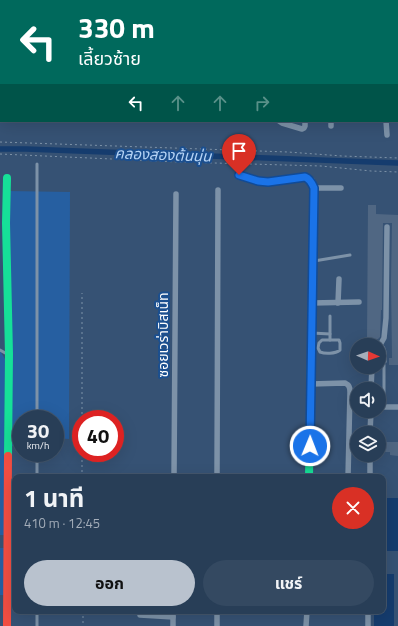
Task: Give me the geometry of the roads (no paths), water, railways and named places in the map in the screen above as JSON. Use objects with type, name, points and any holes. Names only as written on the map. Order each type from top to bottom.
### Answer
[{"type":"street","points":[[282,122],[301,128],[304,128],[305,123]]},
{"type":"street","points":[[386,122],[387,135]]},
{"type":"street","points":[[239,175],[258,181],[268,182],[305,177],[311,181],[314,188],[309,474]]},
{"type":"street","points":[[6,178],[9,354],[7,626]]},
{"type":"street","points":[[314,188],[340,188]]},
{"type":"street","points":[[217,474],[218,190]]},
{"type":"street","name":"ซอยเวร่าบิสเน็ท","points":[[174,474],[176,194]]},
{"type":"street","points":[[0,217],[6,223]]},
{"type":"street","points":[[384,338],[386,318],[386,227]]},
{"type":"street","points":[[338,303],[339,279]]},
{"type":"street","points":[[312,303],[359,302]]},
{"type":"street","points":[[311,384],[345,383],[350,387],[348,474]]},
{"type":"street","points":[[386,407],[398,407]]},
{"type":"street","points":[[370,462],[370,474]]},
{"type":"street","points":[[140,615],[173,614],[173,626]]},
{"type":"street","points":[[217,614],[217,626]]},
{"type":"street","points":[[306,626],[307,614]]},
{"type":"street","points":[[368,614],[368,626]]},
{"type":"lane","points":[[36,410],[37,164]]},
{"type":"lane","points":[[313,261],[350,255]]},
{"type":"lane","points":[[330,316],[330,340]]},
{"type":"lane","points":[[312,333],[330,334]]},
{"type":"lane","points":[[330,340],[340,341],[339,352],[320,352],[318,348],[320,341],[330,340]]},
{"type":"lane","points":[[0,350],[9,354]]},
{"type":"lane","points":[[37,462],[37,474]]},
{"type":"lane","points":[[37,614],[37,626]]},
{"type":"waterway","name":"คลองสองต้นนุ่น","points":[[0,149],[398,163]]}]
